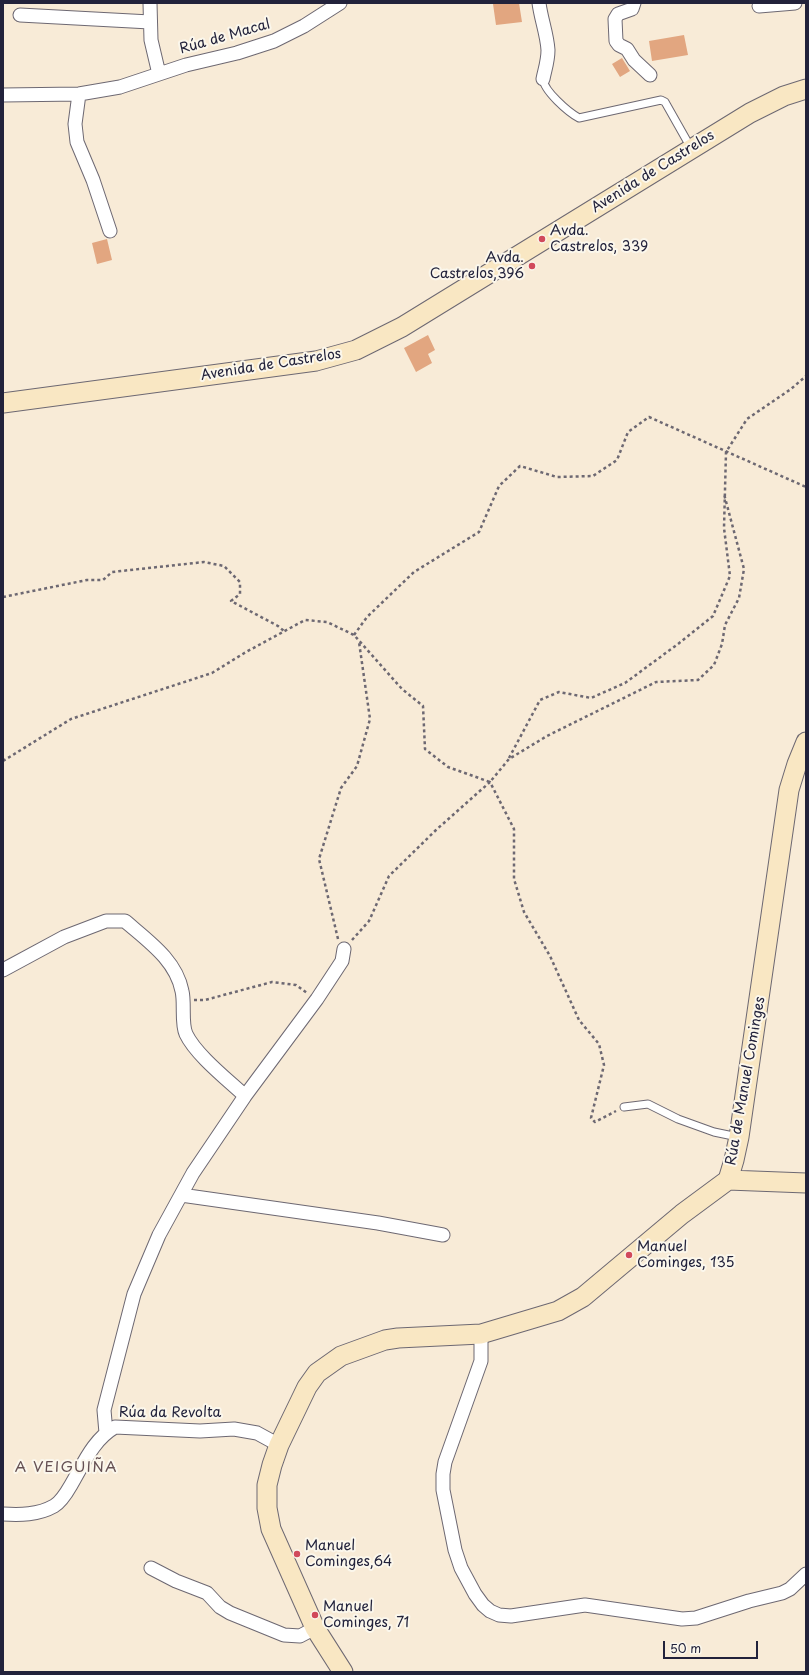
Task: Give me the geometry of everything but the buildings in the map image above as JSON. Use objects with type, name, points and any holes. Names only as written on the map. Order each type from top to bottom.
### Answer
[{"type":"street","points":[[150,3],[151,40],[159,74]]},
{"type":"street","name":"Rúa de Macal","points":[[3,95],[79,94],[120,87],[201,60],[237,53],[274,41],[304,26],[340,3]]},
{"type":"street","points":[[539,3],[548,51],[547,64],[543,79]]},
{"type":"street","points":[[634,3],[632,9],[618,14],[615,18],[616,41],[619,45],[627,48],[634,60],[650,75]]},
{"type":"street","points":[[759,6],[794,3]]},
{"type":"street","points":[[20,15],[150,22]]},
{"type":"street","name":"Avenida de Castrelos","points":[[4,400],[257,370],[316,361],[356,350],[402,327],[750,113],[784,96],[806,89]]},
{"type":"street","points":[[79,94],[75,124],[77,142],[93,180],[110,231]]},
{"type":"street","name":"Rúa de Manuel Cominges","points":[[343,1672],[315,1628],[271,1529],[267,1508],[267,1485],[272,1465],[279,1445],[307,1387],[316,1373],[341,1356],[385,1340],[481,1334],[558,1311],[583,1297],[682,1214],[728,1180],[739,1137],[790,790],[801,763],[806,742]]},
{"type":"street","points":[[3,970],[64,938],[106,921],[125,921],[161,952],[174,970],[182,991],[185,1033],[198,1052],[245,1096]]},
{"type":"street","points":[[106,1433],[104,1410],[134,1294],[159,1234],[193,1173],[245,1096],[317,999],[342,961],[344,949]]},
{"type":"street","points":[[728,1180],[806,1183]]},
{"type":"street","points":[[181,1195],[378,1223],[443,1235]]},
{"type":"street","points":[[481,1334],[481,1361],[445,1462],[443,1490],[455,1550],[461,1568],[475,1594],[483,1605],[490,1611],[500,1615],[511,1616],[585,1605],[682,1619],[696,1618],[749,1601],[782,1593],[790,1589],[806,1574]]},
{"type":"street","name":"Rúa da Revolta","points":[[3,1514],[21,1515],[40,1512],[55,1506],[65,1494],[95,1444],[106,1433],[116,1427],[200,1431],[234,1429],[257,1433],[279,1445]]},
{"type":"street","points":[[151,1568],[176,1581],[206,1592],[220,1607],[230,1613],[284,1635],[300,1636],[315,1628]]},
{"type":"lane","points":[[543,79],[545,87],[552,95],[579,118],[661,100],[665,102],[691,149]]},
{"type":"lane","points":[[624,1107],[648,1104],[678,1119],[714,1132],[739,1137]]},
{"type":"path","points":[[359,641],[370,719],[357,766],[341,788],[319,859],[338,938],[344,949],[369,921],[389,876],[436,830],[490,782],[509,759],[540,700],[559,692],[591,698],[625,683],[713,616],[730,576],[724,528],[726,452],[747,419],[791,389],[806,376]]},
{"type":"path","points":[[354,635],[367,617],[414,572],[478,532],[500,486],[520,466],[557,478],[593,476],[617,460],[628,432],[649,417],[806,487]]},
{"type":"path","points":[[509,759],[547,736],[656,682],[698,680],[714,665],[722,644],[725,625],[739,598],[744,569],[724,494]]},
{"type":"path","points":[[3,596],[87,580],[102,580],[112,572],[204,562],[224,566],[240,582],[240,594],[231,600],[278,626],[284,631]]},
{"type":"path","points":[[3,761],[71,719],[212,673],[305,620],[327,622],[354,635],[402,689],[423,706],[425,749],[448,767],[490,782],[514,829],[514,879],[524,912],[550,956],[579,1020],[599,1044],[604,1065],[591,1118],[595,1122],[624,1107]]},
{"type":"path","points":[[183,1001],[204,1000],[272,982],[296,986],[317,999]]},
{"type":"place","name":"Avda. Castrelos, 339","points":[[542,239]]},
{"type":"place","name":"Avda. Castrelos,396","points":[[532,266]]},
{"type":"place","name":"Manuel Cominges, 135","points":[[629,1255]]},
{"type":"place","name":"Manuel Cominges,64","points":[[297,1554]]},
{"type":"place","name":"Manuel Cominges, 71","points":[[315,1615]]},
{"type":"district","name":"A VEIGUIÑA","points":[[66,1468]]}]
